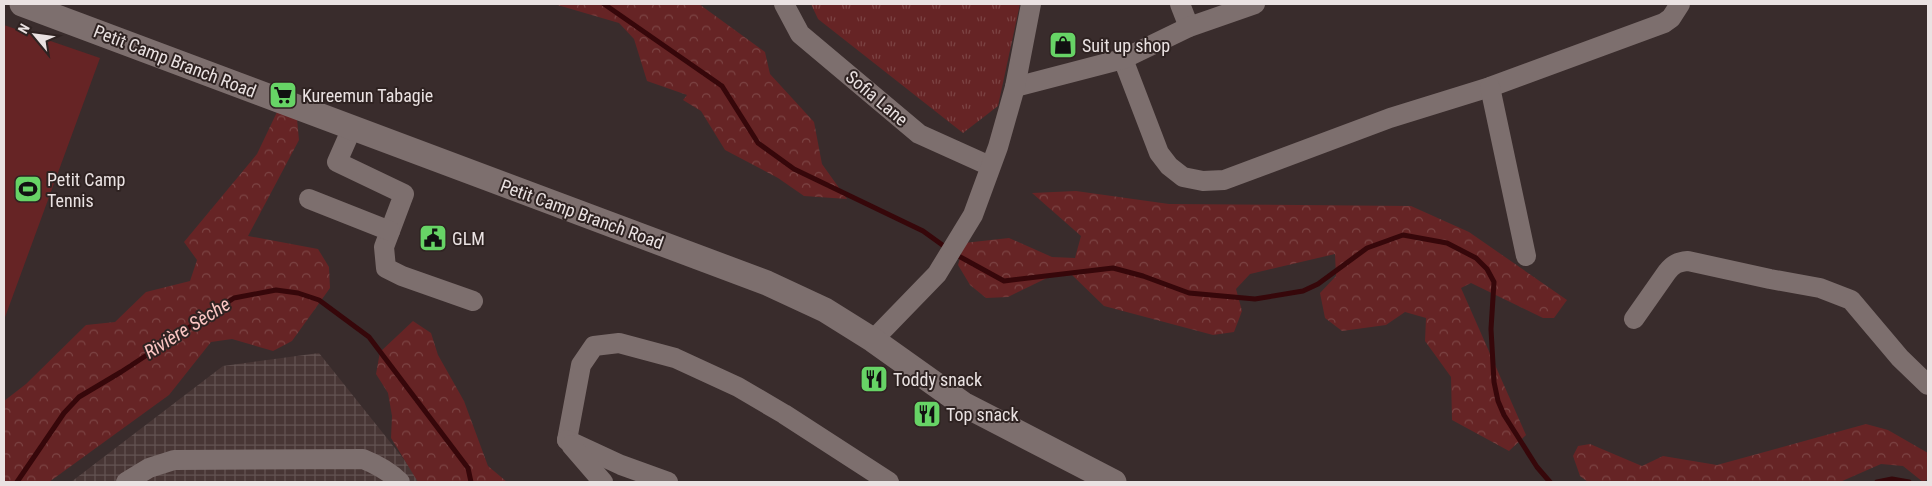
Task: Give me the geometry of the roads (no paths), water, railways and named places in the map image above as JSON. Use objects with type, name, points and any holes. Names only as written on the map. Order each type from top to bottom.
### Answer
[{"type":"street","name":"Petit Camp Branch Road","points":[[22,4],[767,283],[826,310],[873,340],[964,404],[1114,482]]},
{"type":"street","name":"Sofia Lane","points":[[784,4],[800,34],[919,134],[990,166]]},
{"type":"street","points":[[873,340],[937,274],[973,216],[998,147],[1015,87],[1031,4]]},
{"type":"street","points":[[1180,4],[1189,27]]},
{"type":"street","points":[[1015,87],[1123,59],[1189,27],[1255,4]]},
{"type":"street","points":[[1123,59],[1159,153],[1169,166],[1183,176],[1203,181],[1224,180],[1390,118],[1490,87],[1664,23],[1671,18],[1680,4]]},
{"type":"street","points":[[1490,87],[1526,256]]},
{"type":"street","points":[[352,128],[337,162],[404,194],[384,247],[386,268],[402,276],[473,301]]},
{"type":"street","points":[[308,199],[390,230]]},
{"type":"street","points":[[1634,319],[1667,272],[1679,262],[1688,261],[1820,288],[1851,300],[1900,358],[1928,385]]},
{"type":"street","points":[[567,440],[580,365],[594,346],[619,342],[675,358],[738,387],[784,414],[889,482]]},
{"type":"street","points":[[567,440],[603,482]]},
{"type":"street","points":[[567,440],[621,465],[668,482]]},
{"type":"street","points":[[126,482],[149,468],[174,460],[363,459],[379,465],[400,482]]},
{"type":"waterway","points":[[604,4],[722,86],[758,143],[794,169],[923,231],[948,249]]},
{"type":"waterway","points":[[955,254],[1004,281],[1113,268],[1143,276],[1189,293],[1255,299],[1303,291],[1318,284],[1367,248],[1403,235],[1447,243],[1476,258],[1487,269],[1494,282],[1491,329],[1494,382],[1498,401],[1504,415],[1537,467],[1550,482]]},
{"type":"waterway","name":"Rivière Sèche","points":[[17,482],[64,413],[79,397],[121,372],[234,298],[276,290],[298,293],[319,300],[369,337],[468,468],[471,482]]},
{"type":"waterway","points":[[1877,482],[1892,479],[1909,482]]},
{"type":"place","name":"Suit up shop","points":[[1063,45]]},
{"type":"place","name":"Kureemun Tabagie","points":[[283,95]]},
{"type":"place","name":"Petit Camp Tennis","points":[[28,189]]},
{"type":"place","name":"GLM","points":[[433,238]]},
{"type":"place","name":"Toddy snack","points":[[874,379]]},
{"type":"place","name":"Top snack","points":[[927,414]]}]
